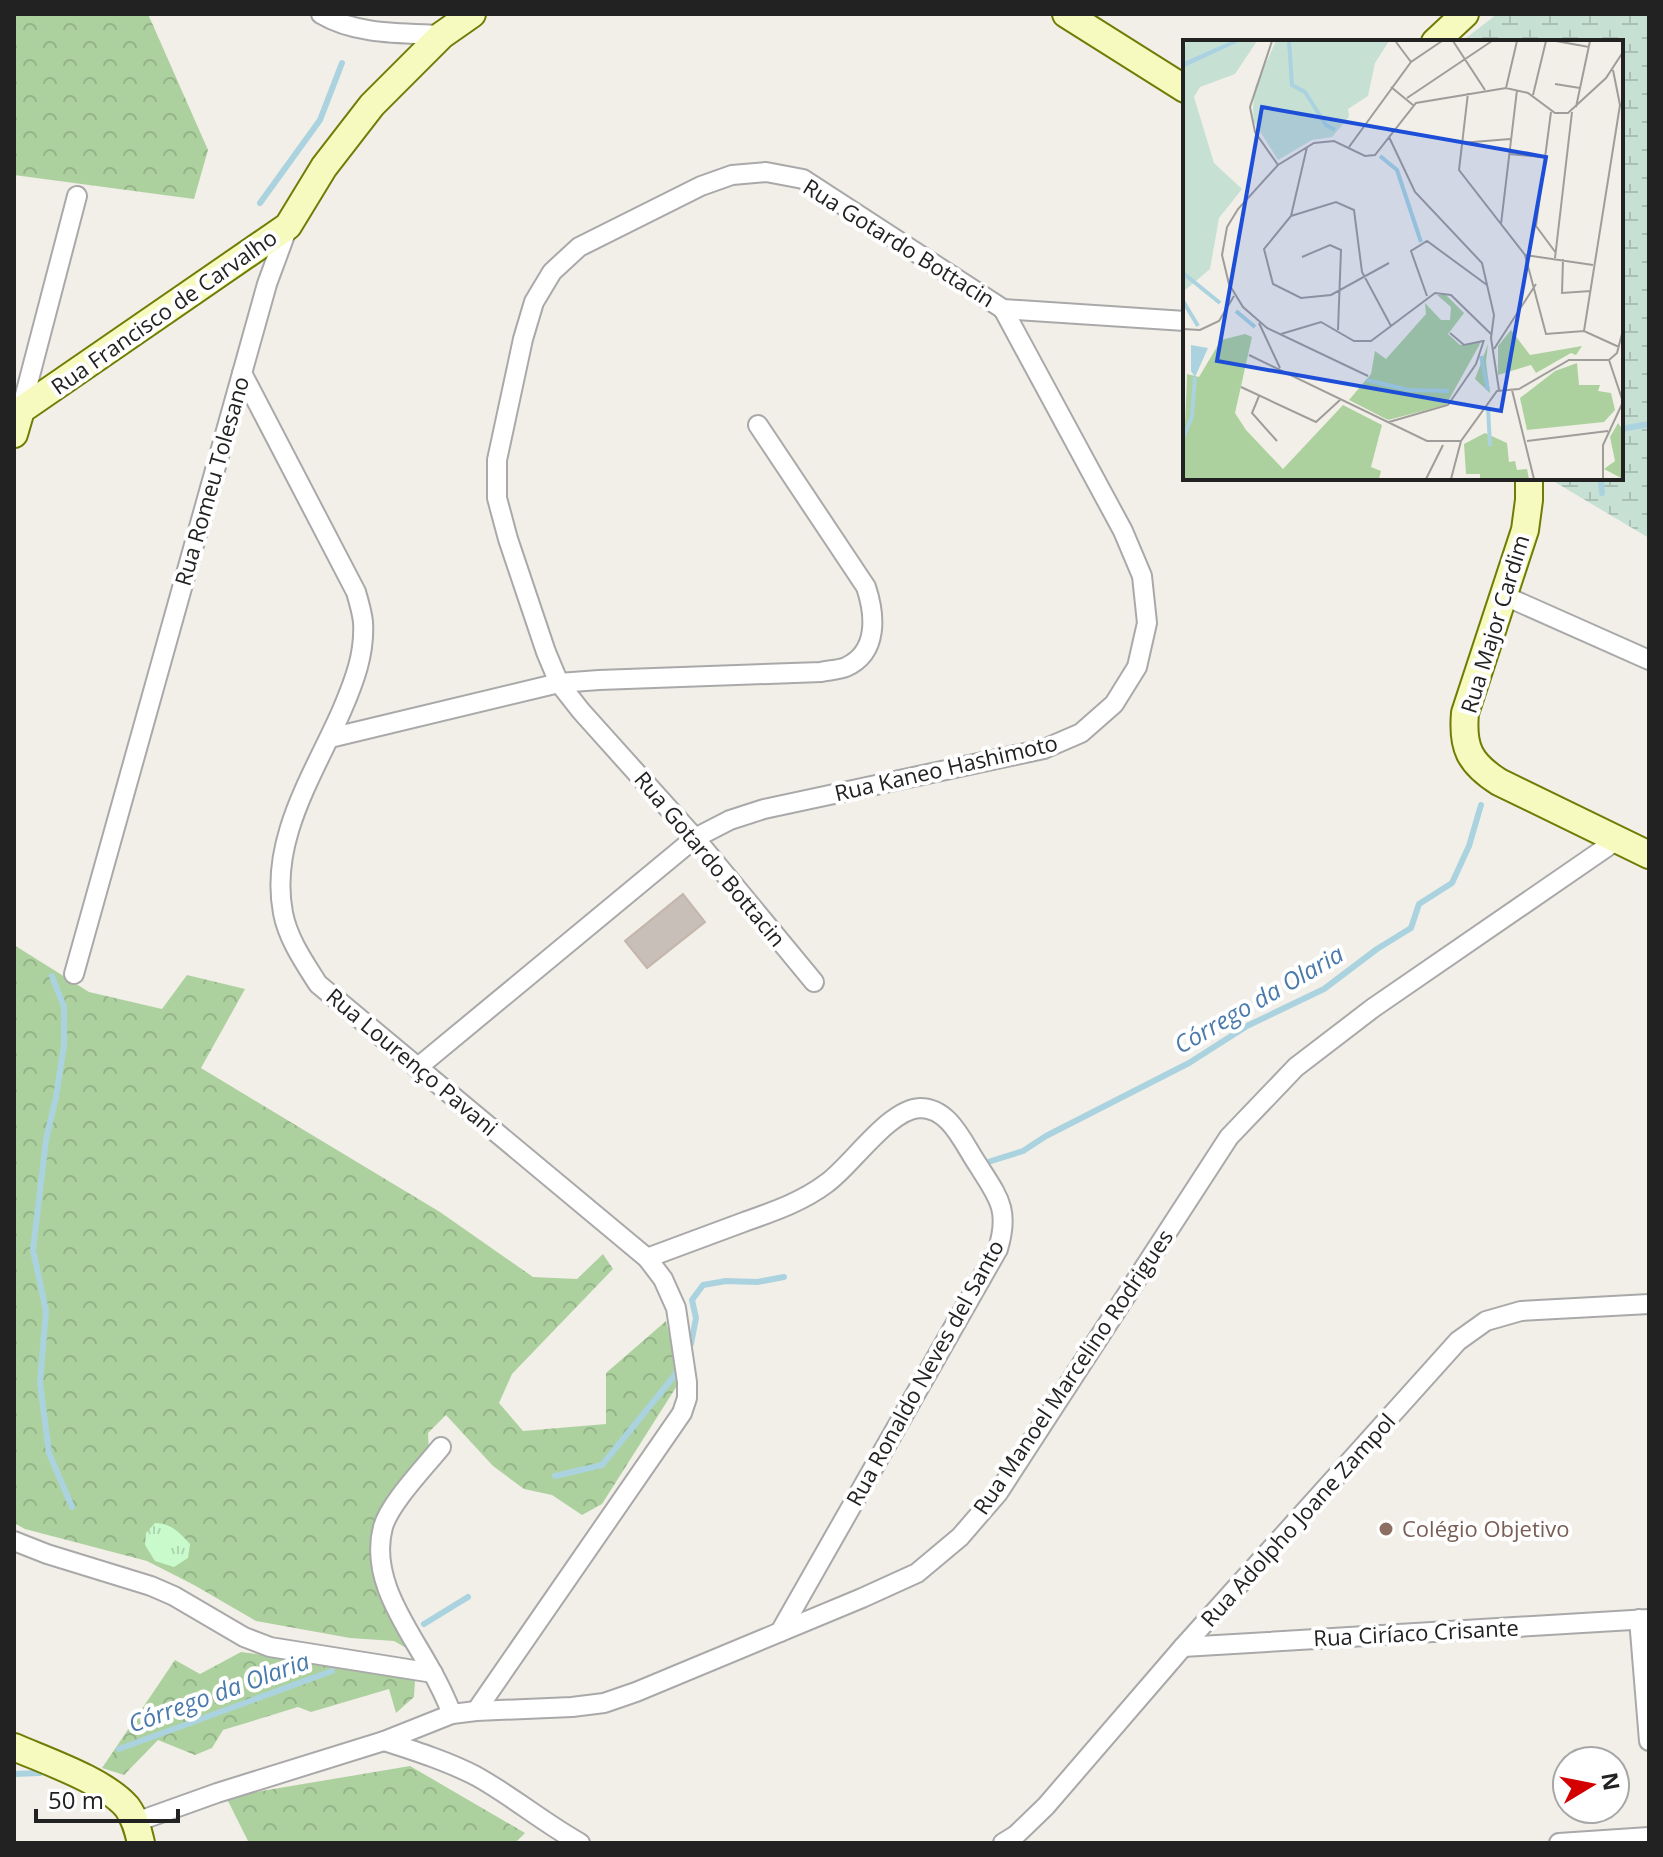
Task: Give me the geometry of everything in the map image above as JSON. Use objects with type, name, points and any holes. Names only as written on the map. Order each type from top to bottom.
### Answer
[{"type":"street","points":[[321,14],[331,20],[371,31],[442,35],[472,14]]},
{"type":"street","points":[[1066,14],[1183,88]]},
{"type":"street","points":[[1437,40],[1465,14]]},
{"type":"street","name":"Rua Romeu Tolesano","points":[[74,974],[267,284],[288,226],[324,167],[372,105],[442,35]]},
{"type":"street","name":"Rua Gotardo Bottacin","points":[[814,982],[695,838],[581,711],[559,683],[546,652],[497,498],[497,460],[534,302],[552,272],[579,247],[701,186],[732,175],[766,172],[803,179],[1003,309],[1183,321]]},
{"type":"street","points":[[18,422],[77,196]]},
{"type":"street","name":"Rua Francisco de Carvalho","points":[[18,422],[288,226]]},
{"type":"street","name":"Rua Kaneo Hashimoto","points":[[417,1068],[695,838],[730,820],[764,809],[1044,749],[1081,733],[1114,704],[1137,667],[1147,623],[1142,576],[1123,531],[1003,309]]},
{"type":"street","name":"Rua Lourenço Pavani","points":[[242,373],[356,592],[363,620],[363,645],[356,678],[290,823],[283,849],[283,914],[298,953],[318,984],[647,1258],[663,1279],[676,1308],[687,1382],[687,1398],[682,1413],[476,1711]]},
{"type":"street","points":[[330,738],[559,683],[821,672],[847,666],[864,654],[873,631],[872,607],[866,587],[758,425]]},
{"type":"street","name":"Rua Major Cardim","points":[[1529,480],[1525,530],[1465,713],[1466,745],[1473,760],[1491,777],[1649,855]]},
{"type":"street","points":[[1505,596],[1649,660]]},
{"type":"street","name":"Rua Manoel Marcelino Rodrigues","points":[[138,1832],[217,1793],[384,1741],[452,1714],[604,1703],[917,1573],[960,1537],[998,1493],[1229,1137],[1296,1067],[1373,1008],[1617,840]]},
{"type":"street","name":"Rua Ronaldo Neves del Santo","points":[[647,1258],[787,1206],[827,1183],[898,1115],[917,1108],[934,1109],[947,1118],[998,1197],[1004,1230],[998,1249],[780,1632]]},
{"type":"street","name":"Rua Adolpho Joane Zampol","points":[[1012,1840],[1046,1806],[1183,1647],[1458,1341],[1486,1321],[1521,1311],[1649,1304]]},
{"type":"street","points":[[441,1447],[394,1506],[384,1525],[380,1547],[392,1600],[452,1714]]},
{"type":"street","points":[[14,1541],[151,1586],[244,1637],[270,1647],[433,1673]]},
{"type":"street","points":[[1644,1619],[1649,1741]]},
{"type":"street","name":"Rua Ciríaco Crisante","points":[[1183,1647],[1644,1619]]},
{"type":"street","points":[[384,1741],[443,1761],[478,1777],[580,1843]]},
{"type":"street","points":[[14,1747],[108,1791],[126,1807],[138,1832]]},
{"type":"street","points":[[1559,1843],[1649,1837]]},
{"type":"green space","points":[[14,14],[148,14],[208,150],[194,199],[14,175]]},
{"type":"green space","points":[[1497,14],[1649,14],[1649,538],[1551,480],[1623,480],[1623,40],[1464,40]]},
{"type":"green space","points":[[14,945],[89,992],[162,1009],[187,975],[245,989],[201,1068],[440,1212],[533,1277],[577,1279],[603,1254],[613,1269],[512,1374],[499,1403],[523,1431],[606,1424],[606,1373],[666,1321],[680,1381],[602,1504],[582,1515],[552,1495],[524,1489],[493,1466],[446,1415],[428,1433],[429,1453],[376,1526],[415,1653],[394,1641],[350,1638],[256,1621],[147,1561],[25,1529],[14,1523]]},
{"type":"green space","points":[[155,1523],[170,1527],[190,1544],[188,1558],[174,1567],[155,1561],[145,1545],[146,1533]]},
{"type":"green space","points":[[241,1652],[403,1674],[415,1681],[414,1697],[396,1713],[389,1689],[311,1712],[298,1707],[223,1730],[212,1748],[195,1755],[158,1740],[124,1775],[102,1768],[175,1660],[200,1674]]},
{"type":"green space","points":[[410,1766],[525,1833],[515,1843],[249,1843],[226,1797]]},
{"type":"building","points":[[683,894],[705,922],[647,968],[625,941]]},
{"type":"waterway","points":[[260,203],[320,120],[342,63]]},
{"type":"waterway","name":"Córrego da Olaria","points":[[1623,429],[1649,424]]},
{"type":"waterway","name":"Córrego da Olaria","points":[[1601,480],[1602,493]]},
{"type":"waterway","name":"Córrego da Olaria","points":[[988,1162],[1023,1151],[1046,1136],[1189,1063],[1247,1026],[1324,989],[1411,928],[1419,904],[1452,883],[1469,846],[1481,805]]},
{"type":"waterway","points":[[52,976],[64,1007],[64,1045],[46,1140],[33,1250],[46,1311],[40,1383],[49,1453],[72,1507]]},
{"type":"waterway","name":"Córrego da Olaria","points":[[691,1344],[696,1318],[692,1300],[703,1285],[784,1277]]},
{"type":"waterway","name":"Córrego da Olaria","points":[[555,1476],[602,1465],[677,1369]]},
{"type":"waterway","name":"Córrego da Olaria","points":[[424,1624],[468,1597]]},
{"type":"waterway","name":"Córrego da Olaria","points":[[119,1749],[332,1671]]},
{"type":"waterway","name":"Córrego da Olaria","points":[[14,1774],[40,1773]]},
{"type":"place","name":"Colégio Objetivo","points":[[1386,1529]]}]
